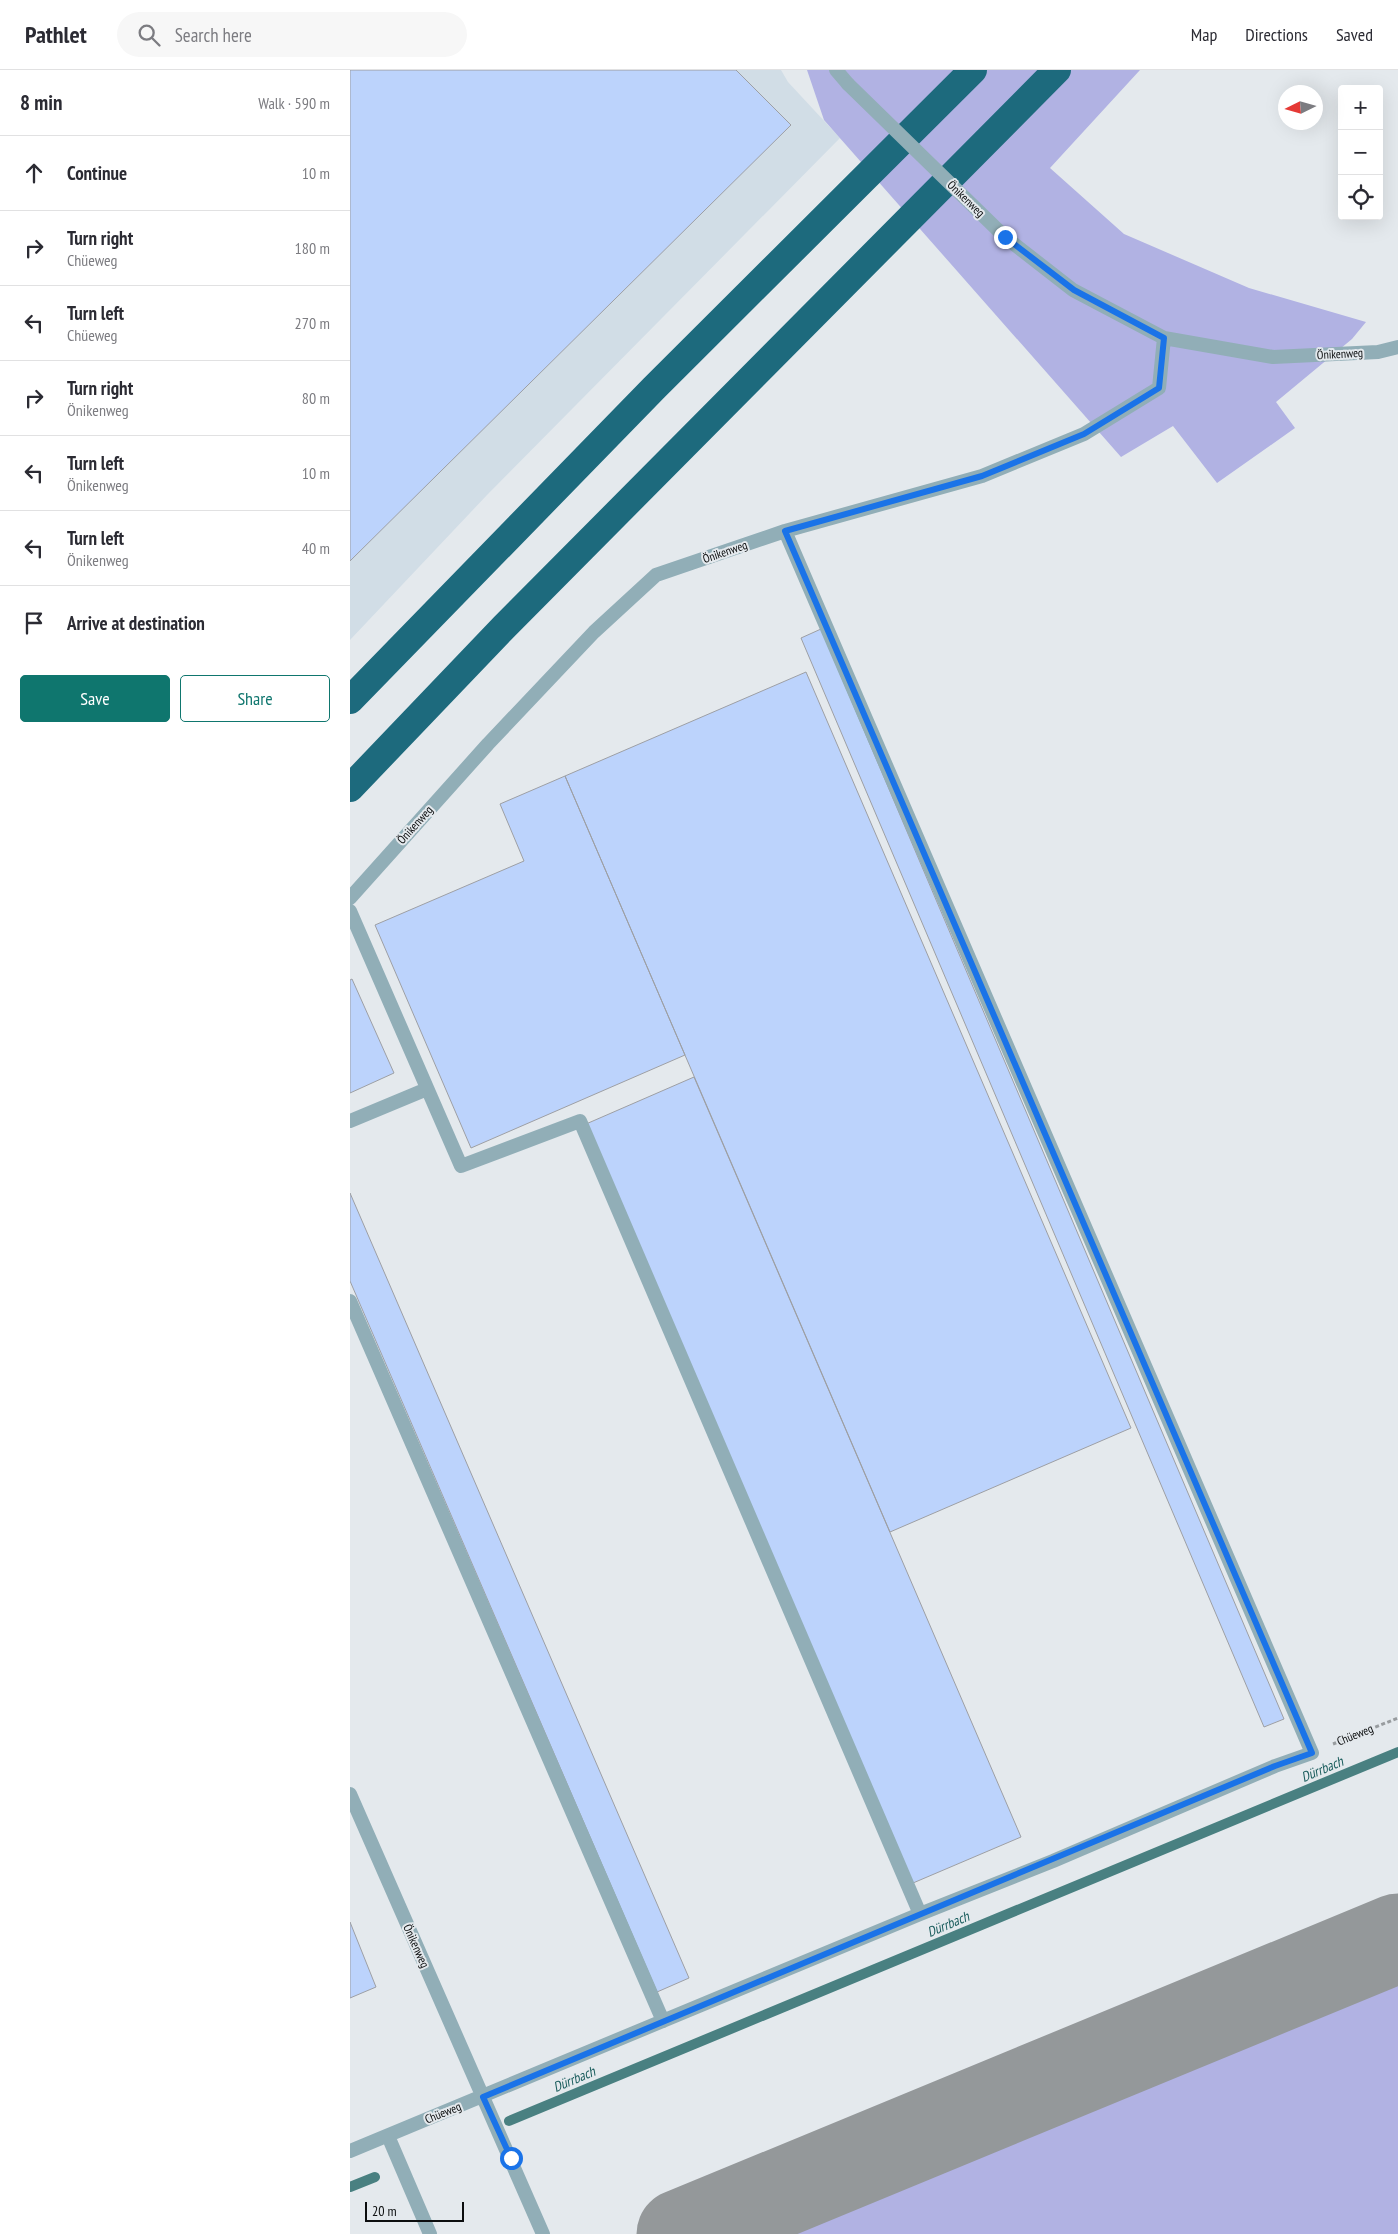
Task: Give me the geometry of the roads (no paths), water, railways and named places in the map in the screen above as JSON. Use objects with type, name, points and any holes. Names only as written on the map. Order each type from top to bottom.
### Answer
[{"type":"highway","points":[[350,700],[654,388],[973,70]]},
{"type":"highway","points":[[350,788],[518,613],[1057,70]]},
{"type":"lane","name":"Önikenweg","points":[[836,70],[848,84],[1005,237],[1074,290],[1164,338],[1273,357],[1378,352],[1398,348]]},
{"type":"lane","name":"Önikenweg","points":[[350,898],[494,737],[594,632],[656,575],[785,531],[982,476],[1084,434],[1159,388],[1164,338]]},
{"type":"lane","name":"Chüeweg","points":[[350,2151],[1312,1753],[785,531]]},
{"type":"lane","points":[[350,911],[461,1166],[580,1121],[920,1914]]},
{"type":"lane","points":[[350,1122],[427,1089]]},
{"type":"lane","points":[[350,1302],[663,2021]]},
{"type":"lane","name":"Önikenweg","points":[[350,1794],[543,2234]]},
{"type":"lane","points":[[388,2136],[430,2234]]},
{"type":"waterway","name":"Dürrbach","points":[[509,2121],[1398,1752]]},
{"type":"waterway","name":"Dürrbach","points":[[350,2187],[375,2177]]}]
